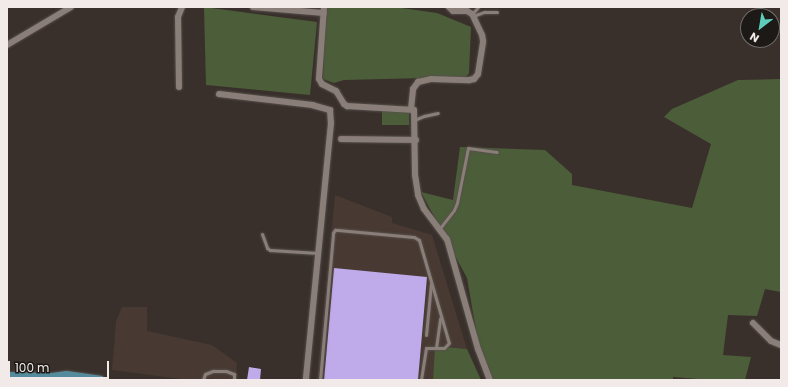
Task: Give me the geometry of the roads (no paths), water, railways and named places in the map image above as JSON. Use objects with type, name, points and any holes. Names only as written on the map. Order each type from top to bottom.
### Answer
[{"type":"main road","points":[[7,376],[52,379],[66,375],[100,380]]},
{"type":"street","points":[[7,45],[71,7]]},
{"type":"street","points":[[179,87],[178,17],[182,7]]},
{"type":"street","points":[[253,7],[324,10],[319,79],[322,84],[336,90],[344,104],[347,106],[411,109]]},
{"type":"street","points":[[449,7],[453,11],[467,11],[472,15],[482,35],[483,41],[478,74],[474,79],[468,80],[431,79],[418,82],[413,89],[411,109],[414,110],[416,140],[415,176],[418,195],[424,209],[447,239],[478,349],[490,380]]},
{"type":"street","points":[[219,94],[312,105],[330,110],[331,123],[306,380]]},
{"type":"street","points":[[341,139],[416,140]]},
{"type":"street","points":[[753,323],[770,341],[781,344]]},
{"type":"lane","points":[[472,15],[478,7]]},
{"type":"lane","points":[[472,15],[484,12],[497,12]]},
{"type":"lane","points":[[414,120],[438,113]]},
{"type":"lane","points":[[440,228],[457,203],[468,148],[496,152]]},
{"type":"lane","points":[[320,380],[335,230],[417,238],[431,281],[448,345],[444,348],[428,347],[424,351],[421,380]]},
{"type":"lane","points":[[262,234],[267,248],[270,250],[318,253]]},
{"type":"lane","points":[[426,335],[431,281]]},
{"type":"lane","points":[[436,348],[440,316]]},
{"type":"lane","points":[[203,380],[205,374],[213,371],[226,371],[234,374],[234,380]]}]
